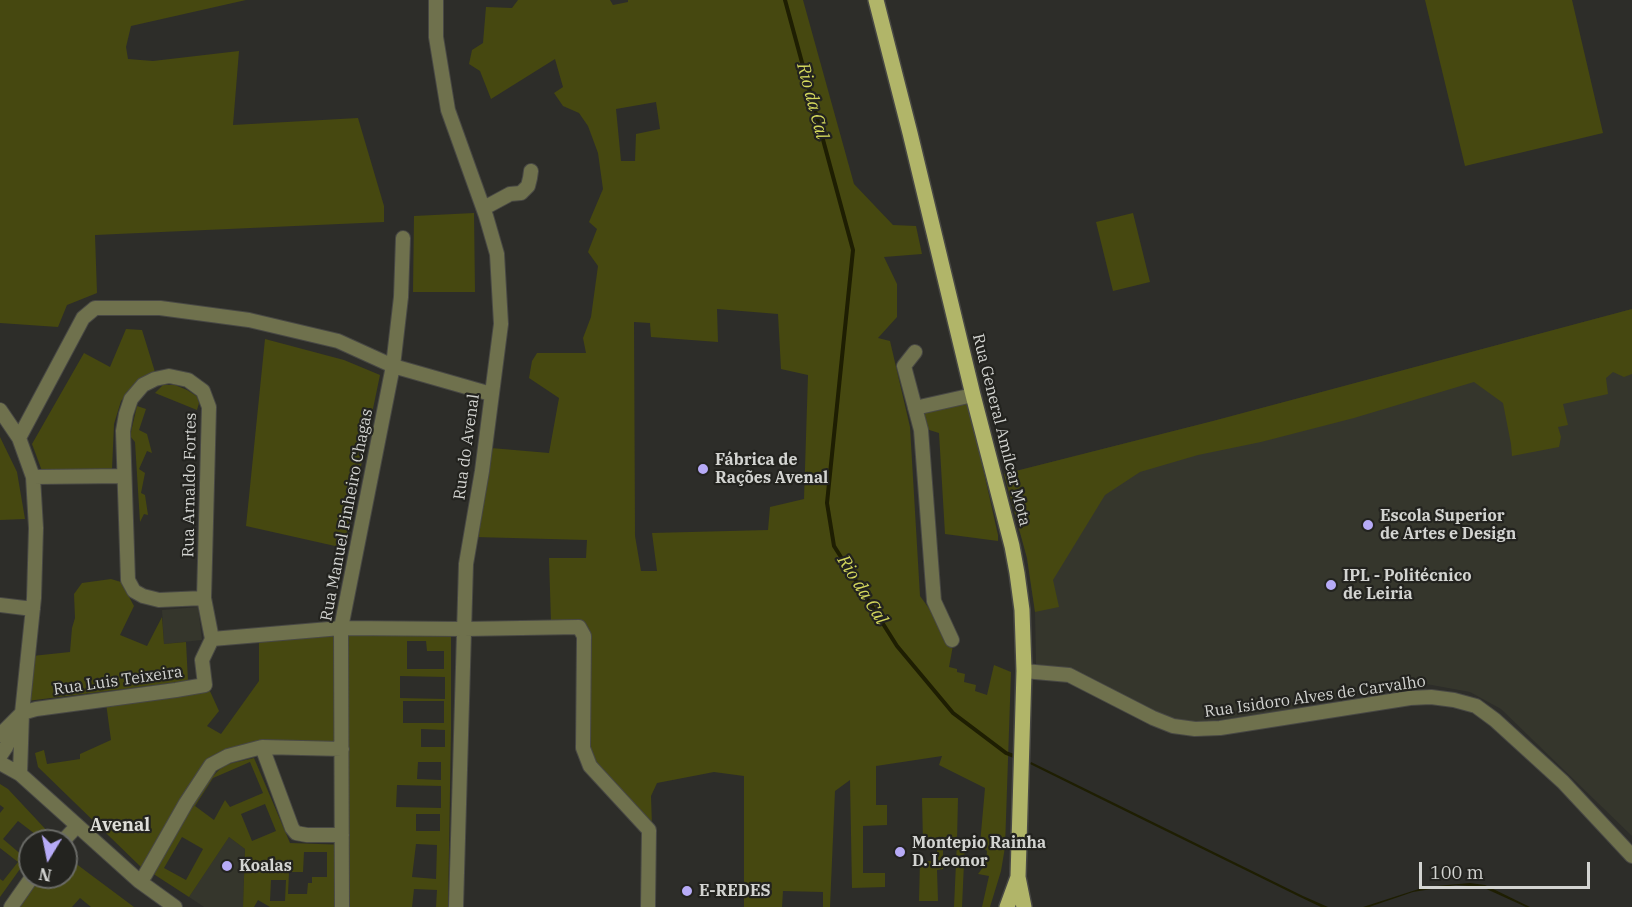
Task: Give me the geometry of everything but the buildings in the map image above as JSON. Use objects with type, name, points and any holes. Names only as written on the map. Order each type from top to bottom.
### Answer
[{"type":"main road","name":"Rua General Amílcar Mota","points":[[876,0],[1017,573],[1022,610],[1024,671],[1018,877]]},
{"type":"main road","points":[[1007,907],[1018,877]]},
{"type":"main road","points":[[1018,877],[1024,907]]},
{"type":"street","name":"Rua do Avenal","points":[[436,0],[436,37],[448,110],[484,208],[497,254],[501,324],[483,471],[465,564],[456,907]]},
{"type":"street","points":[[484,208],[510,195],[521,193],[528,186],[531,171]]},
{"type":"street","name":"Rua Manuel Pinheiro Chagas","points":[[342,907],[341,628],[393,366],[401,297],[402,238]]},
{"type":"street","points":[[19,438],[83,318],[95,308],[160,309],[249,320],[338,341],[393,366],[491,394]]},
{"type":"street","points":[[915,352],[904,366],[921,430],[934,601],[952,640]]},
{"type":"street","name":"Rua Arnaldo Fortes","points":[[204,598],[159,600],[134,591],[128,580],[123,431],[126,414],[131,399],[143,385],[169,376],[188,380],[203,391],[209,407],[204,598],[212,639]]},
{"type":"street","points":[[915,408],[973,395]]},
{"type":"street","points":[[0,410],[19,438],[33,477],[36,528],[33,609],[22,713],[20,774]]},
{"type":"street","points":[[33,477],[124,476]]},
{"type":"street","points":[[0,605],[33,609]]},
{"type":"street","points":[[212,639],[341,628],[579,627],[584,636],[583,748],[590,766],[649,830],[648,907]]},
{"type":"street","name":"Rua Luis Teixeira","points":[[22,713],[205,684],[202,660],[212,639]]},
{"type":"street","name":"Rua Isidoro Alves de Carvalho","points":[[1024,671],[1069,675],[1153,718],[1173,726],[1195,729],[1220,728],[1410,698],[1431,697],[1476,706],[1495,720],[1563,782],[1632,856]]},
{"type":"street","points":[[0,735],[22,713]]},
{"type":"street","points":[[0,756],[22,713]]},
{"type":"street","points":[[139,881],[145,875],[186,803],[211,765],[228,756],[262,747],[342,749]]},
{"type":"street","points":[[262,747],[292,828],[296,832],[307,835],[342,835]]},
{"type":"street","points":[[0,763],[20,774],[139,881],[175,907]]},
{"type":"street","points":[[74,829],[77,826]]},
{"type":"street","points":[[11,907],[24,889]]},
{"type":"shaded area","points":[[0,0],[246,0],[131,26],[126,47],[128,59],[153,61],[239,51],[233,125],[358,118],[384,206],[384,222],[95,235],[97,293],[67,305],[58,327],[0,323]]},
{"type":"shaded area","points":[[518,0],[610,0],[613,5],[628,2],[628,0],[803,0],[854,184],[893,225],[916,226],[922,254],[884,257],[897,284],[897,317],[878,338],[890,341],[910,427],[920,596],[954,640],[949,667],[965,674],[964,682],[976,685],[975,691],[987,695],[994,665],[1011,672],[1005,847],[1001,871],[990,907],[982,907],[989,876],[978,874],[986,863],[987,851],[980,844],[985,788],[939,765],[942,756],[876,766],[876,805],[887,805],[887,825],[863,826],[863,873],[885,873],[885,887],[852,888],[850,780],[835,791],[830,907],[823,907],[823,892],[783,891],[782,907],[744,907],[744,776],[714,772],[657,783],[651,796],[652,826],[593,763],[588,747],[588,635],[551,622],[549,558],[586,558],[587,540],[475,537],[491,448],[549,453],[559,398],[529,378],[532,361],[537,353],[586,353],[583,338],[591,317],[598,266],[588,252],[597,229],[589,222],[603,189],[598,153],[588,126],[579,113],[563,106],[554,93],[563,87],[555,59],[491,99],[480,71],[469,64],[472,50],[483,43],[486,7],[512,8]],"holes":[[[656,102],[660,129],[636,134],[635,161],[621,161],[616,109]],[[717,309],[778,314],[781,369],[808,375],[804,499],[770,507],[768,530],[652,533],[657,571],[641,571],[635,536],[634,322],[650,323],[651,337],[718,342]]]},
{"type":"shaded area","points":[[1425,0],[1572,0],[1603,133],[1465,166]]},
{"type":"shaded area","points":[[474,213],[475,292],[413,292],[414,216]]},
{"type":"shaded area","points":[[1133,213],[1150,282],[1113,291],[1096,222]]},
{"type":"shaded area","name":"IPL - Politécnico de Leiria","points":[[1632,309],[1632,836],[1501,709],[1470,692],[1426,684],[1363,692],[1276,712],[1191,722],[1171,719],[1096,680],[1067,668],[1036,664],[1035,612],[1027,558],[1004,474],[1213,421]]},
{"type":"shaded area","points":[[1632,309],[1632,374],[1624,377],[1613,372],[1606,378],[1608,394],[1563,404],[1568,425],[1558,427],[1561,437],[1559,447],[1512,456],[1503,403],[1474,382],[1354,418],[1261,442],[1198,455],[1140,472],[1105,495],[1053,580],[1059,607],[1035,612],[1027,558],[1004,474],[1213,421]]},
{"type":"shaded area","points":[[126,329],[142,330],[155,372],[121,401],[114,424],[112,469],[42,471],[32,444],[84,353],[110,367]]},
{"type":"shaded area","points":[[265,339],[344,360],[380,375],[344,548],[246,526]]},
{"type":"shaded area","points":[[163,385],[175,385],[198,397],[197,410],[155,393]]},
{"type":"shaded area","points":[[968,402],[998,541],[945,534],[939,433],[923,428],[920,414]]},
{"type":"shaded area","points":[[137,406],[146,409],[139,430],[147,434],[152,453],[147,451],[139,469],[145,473],[141,493],[145,495],[148,515],[144,514],[140,522],[135,442],[130,436]]},
{"type":"shaded area","points":[[0,437],[17,472],[25,519],[0,520]]},
{"type":"shaded area","points":[[111,579],[121,582],[134,606],[120,635],[147,646],[162,617],[164,644],[186,642],[188,681],[27,701],[32,656],[70,652],[75,618],[74,594],[82,583]]},
{"type":"shaded area","points":[[198,607],[202,640],[164,644],[162,610]]},
{"type":"shaded area","points":[[339,631],[340,746],[226,754],[143,869],[38,767],[35,753],[44,750],[47,764],[80,759],[80,754],[111,740],[106,703],[209,689],[219,711],[207,726],[221,734],[259,681],[259,639]]},
{"type":"shaded area","points":[[348,635],[451,636],[448,907],[436,907],[437,890],[414,889],[412,907],[270,907],[258,900],[254,907],[243,907],[245,849],[229,837],[189,897],[152,873],[203,786],[224,765],[254,758],[290,843],[347,845]],"holes":[[[407,641],[426,641],[427,651],[444,651],[444,669],[407,669]],[[400,676],[445,677],[445,699],[400,698]],[[403,701],[444,701],[444,723],[403,723]],[[421,729],[445,730],[445,747],[421,747]],[[250,762],[263,793],[230,807],[225,800],[214,820],[195,806],[213,778]],[[418,762],[441,762],[441,780],[417,779]],[[397,785],[441,786],[441,808],[396,807]],[[265,804],[276,831],[252,841],[241,814]],[[416,814],[440,814],[440,831],[416,831]],[[182,837],[203,849],[186,880],[164,868]],[[416,844],[437,845],[436,879],[412,877]],[[304,852],[327,852],[327,877],[312,877],[312,883],[308,883],[307,894],[288,894],[289,872],[303,872]],[[271,880],[286,880],[285,901],[270,901]]]},
{"type":"shaded area","points":[[1031,762],[1328,907],[1321,907],[1300,897],[1030,764]]},
{"type":"shaded area","points":[[0,784],[8,789],[45,829],[28,829],[18,821],[3,839],[18,852],[18,862],[0,848],[0,813],[4,808],[0,805]]},
{"type":"shaded area","points":[[922,798],[958,798],[957,841],[943,841],[943,869],[937,870],[938,901],[919,901],[920,861],[937,861],[937,842],[923,843]]},
{"type":"shaded area","name":"Koalas","points":[[229,837],[245,849],[243,907],[204,907],[189,897]]},
{"type":"shaded area","points":[[957,841],[965,841],[962,907],[954,907]]},
{"type":"shaded area","points":[[18,862],[18,872],[0,897],[0,879],[3,881]]},
{"type":"shaded area","points":[[78,865],[134,907],[91,907],[80,898],[72,907],[19,907],[32,889],[78,889]]},
{"type":"shaded area","points":[[1470,883],[1485,885],[1530,907],[1482,887],[1456,885],[1413,892],[1363,907],[1425,887]]},
{"type":"waterway","name":"Rio da Cal","points":[[785,0],[853,250],[827,503],[834,546],[897,646],[953,713],[1006,753],[1019,758]]},
{"type":"place","name":"Fábrica de Rações Avenal","points":[[703,469]]},
{"type":"place","name":"Escola Superior de Artes e Design","points":[[1368,525]]},
{"type":"place","name":"IPL - Politécnico de Leiria","points":[[1331,585]]},
{"type":"place","name":"Montepio Rainha D. Leonor","points":[[900,852]]},
{"type":"place","name":"Koalas","points":[[227,866]]},
{"type":"place","name":"E-REDES","points":[[687,891]]},
{"type":"district","name":"Avenal","points":[[120,826]]}]
